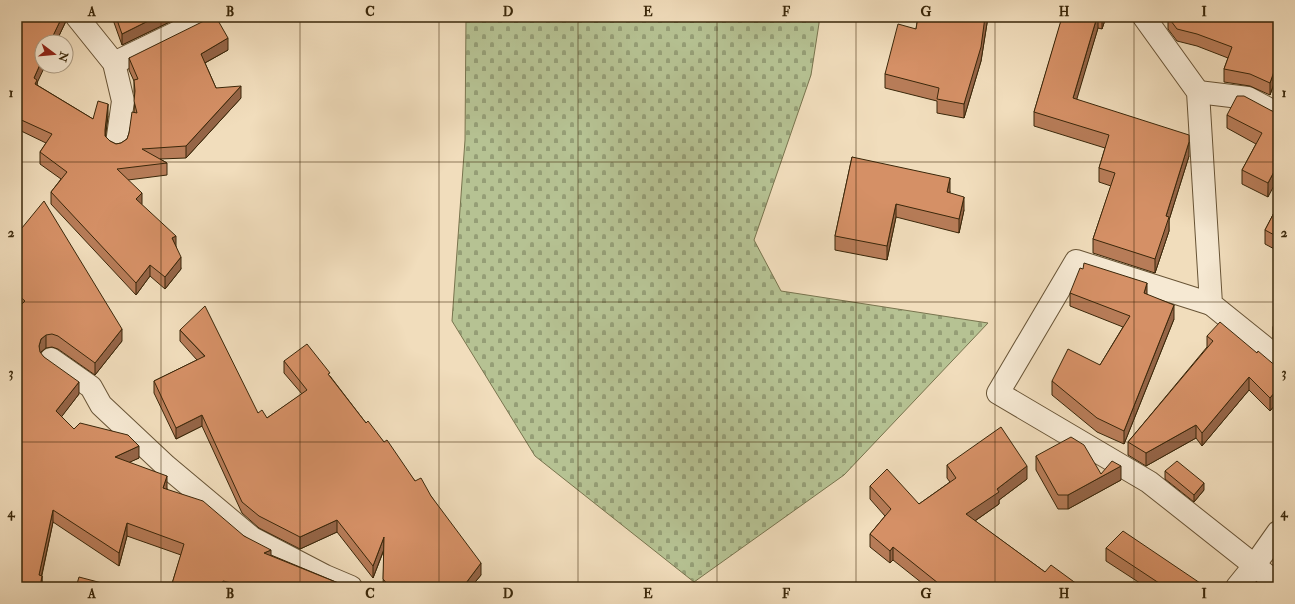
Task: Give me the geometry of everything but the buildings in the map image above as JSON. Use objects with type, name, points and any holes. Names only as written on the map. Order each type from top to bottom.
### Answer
[{"type":"street","points":[[78,17],[114,63],[123,101],[118,143]]},
{"type":"street","points":[[1144,17],[1198,92],[1210,304]]},
{"type":"street","points":[[114,63],[207,18]]},
{"type":"street","points":[[1198,92],[1248,98],[1278,114]]},
{"type":"street","points":[[1278,358],[1210,304],[1076,262],[998,393],[1149,482],[1278,584]]},
{"type":"street","points":[[51,359],[91,387],[101,405],[106,410],[166,466],[252,538],[325,576],[351,587]]},
{"type":"street","points":[[1237,587],[1278,532]]},
{"type":"green space","points":[[466,17],[820,17],[811,75],[754,240],[781,291],[988,323],[844,475],[694,582],[535,456],[452,321],[465,140]]}]
